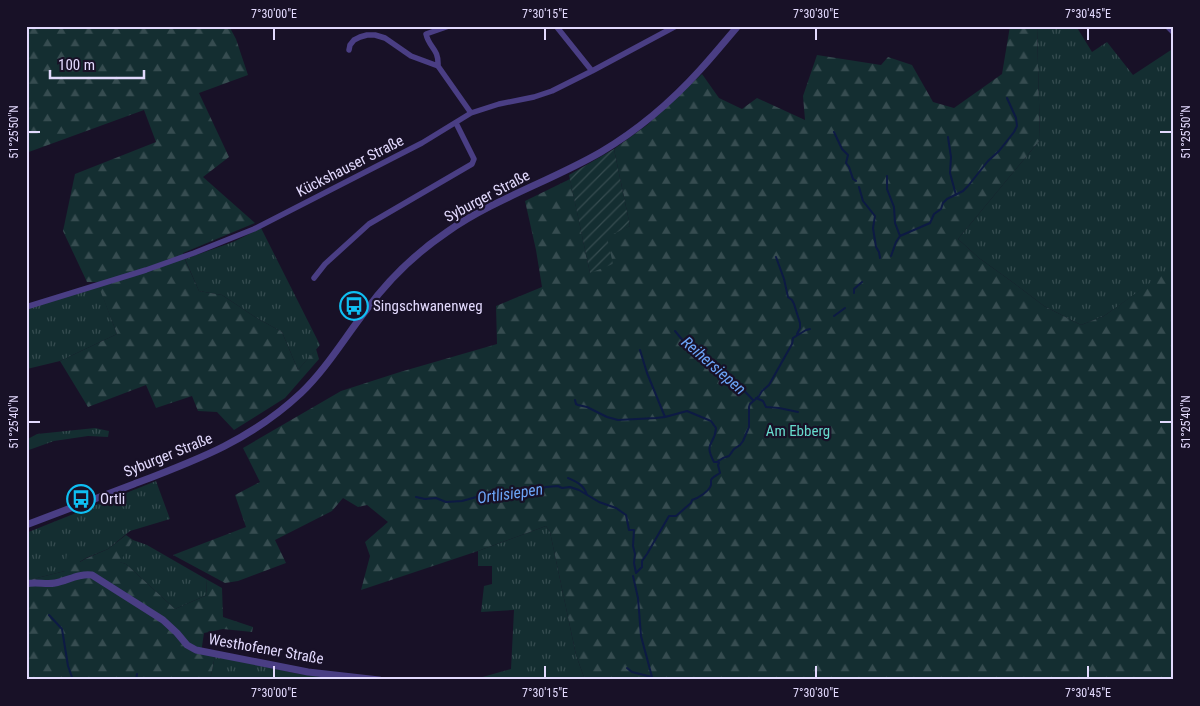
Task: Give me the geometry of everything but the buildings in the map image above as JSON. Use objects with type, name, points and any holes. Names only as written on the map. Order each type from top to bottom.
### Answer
[{"type":"street","points":[[438,66],[436,50],[426,34],[449,26]]},
{"type":"street","points":[[556,26],[592,71]]},
{"type":"street","name":"Kückshauser Straße","points":[[26,307],[146,270],[254,229],[422,143],[471,113],[499,104],[543,94],[592,71],[676,26]]},
{"type":"street","name":"Syburger Straße","points":[[26,525],[206,455],[228,445],[271,418],[302,392],[327,363],[380,292],[422,251],[457,225],[481,211],[575,166],[624,137],[687,84],[738,26]]},
{"type":"street","points":[[1167,26],[1174,33]]},
{"type":"street","points":[[349,50],[354,40],[360,37],[375,35],[385,38],[411,56],[438,66],[471,113]]},
{"type":"street","points":[[314,278],[325,264],[369,224],[474,162],[473,156],[456,123]]},
{"type":"street","name":"Westhofener Straße","points":[[26,584],[33,582],[52,584],[92,574],[115,591],[163,620],[187,645],[196,650],[308,672],[378,680]]},
{"type":"green space","points":[[26,26],[229,26],[236,39],[248,75],[199,93],[229,157],[203,177],[255,223],[183,253],[199,291],[222,295],[282,332],[298,370],[316,349],[319,359],[285,398],[234,430],[217,412],[198,411],[192,396],[156,408],[146,385],[88,407],[60,361],[117,334],[97,282],[87,282],[63,231],[75,174],[156,142],[144,110],[26,153]]},
{"type":"green space","name":"Am Ebberg","points":[[1010,26],[1037,26],[1040,140],[958,239],[979,258],[1044,306],[1081,325],[1104,316],[1174,266],[1174,680],[585,680],[576,655],[550,532],[546,526],[361,590],[370,556],[365,542],[388,522],[367,505],[358,507],[343,498],[332,511],[275,540],[286,563],[238,581],[225,583],[173,555],[246,527],[235,495],[260,482],[243,448],[341,391],[497,344],[496,306],[542,287],[525,201],[570,179],[590,273],[607,236],[630,226],[614,149],[647,125],[702,74],[719,98],[742,109],[757,98],[805,120],[803,96],[817,55],[881,65],[888,57],[912,65],[933,102],[954,108],[1002,74]]},
{"type":"green space","points":[[1037,26],[1076,26],[1092,52],[1107,42],[1133,75],[1174,48],[1174,267],[1104,316],[1081,325],[1044,306],[979,258],[958,239],[1040,140]]},
{"type":"green space","points":[[614,149],[630,226],[607,237],[613,264],[590,273],[569,175]]},
{"type":"green space","points":[[261,228],[320,345],[298,370],[282,332],[222,295],[199,291],[185,259],[233,242]]},
{"type":"green space","points":[[99,286],[117,334],[60,361],[27,369],[26,309]]},
{"type":"green space","points":[[95,428],[109,431],[108,437],[88,436],[54,441],[26,451],[26,440],[37,434]]},
{"type":"green space","points":[[156,481],[170,519],[130,531],[108,549],[86,558],[65,571],[33,579],[26,584],[26,533]]},
{"type":"green space","points":[[546,526],[550,532],[576,655],[585,680],[479,680],[479,678],[511,669],[514,610],[481,612],[484,586],[492,584],[492,566],[478,566],[478,551]]},
{"type":"green space","points":[[126,535],[133,540],[120,562],[126,564],[175,609],[207,595],[206,579],[222,588],[223,617],[253,627],[252,632],[223,629],[204,633],[201,653],[215,656],[210,680],[26,680],[26,584],[33,579],[65,571],[67,552],[80,562],[108,549]]},
{"type":"green space","points":[[133,540],[147,545],[206,579],[207,595],[175,609],[126,564],[119,562]]},
{"type":"green space","points":[[215,656],[299,674],[324,677],[324,680],[210,680]]},
{"type":"waterway","points":[[891,256],[900,236],[930,223],[934,214],[941,209],[943,203],[963,191],[1014,132],[1017,126],[1016,118],[1007,98]]},
{"type":"waterway","points":[[834,132],[842,149],[848,155],[846,163],[853,179],[856,181]]},
{"type":"waterway","points":[[948,137],[951,157],[950,173],[956,195]]},
{"type":"waterway","points":[[887,176],[887,189],[894,207],[895,223],[900,236]]},
{"type":"waterway","points":[[859,187],[863,201],[875,216],[873,228],[880,258]]},
{"type":"waterway","points":[[776,257],[788,297],[794,304],[800,323],[797,334]]},
{"type":"waterway","points":[[854,293],[854,289],[862,282]]},
{"type":"waterway","points":[[834,316],[845,308]]},
{"type":"waterway","points":[[636,573],[642,567],[642,561],[669,516],[676,516],[692,500],[706,492],[711,485],[713,477],[720,473],[719,463],[717,462],[729,456],[743,441],[749,427],[750,404],[769,385],[792,344],[793,338],[810,329]]},
{"type":"waterway","name":"Reihersiepen","points":[[675,331],[690,349],[722,374],[733,379],[753,400]]},
{"type":"waterway","points":[[640,350],[665,417]]},
{"type":"waterway","points":[[756,398],[763,401],[766,407],[798,412]]},
{"type":"waterway","points":[[575,400],[578,405],[618,420],[665,417],[687,411],[711,421],[716,428],[710,450],[714,462],[717,462]]},
{"type":"waterway","points":[[568,478],[582,486],[587,495]]},
{"type":"waterway","name":"Ortlisiepen","points":[[416,497],[425,499],[436,498],[446,502],[462,501],[480,496],[494,498],[518,495],[529,489],[535,490],[546,487],[570,487],[579,490],[626,515],[629,530],[634,530],[633,546],[636,573]]},
{"type":"waterway","points":[[627,668],[632,672],[652,677],[641,636],[638,598],[633,576]]},
{"type":"waterway","points":[[49,615],[62,629],[68,666],[73,680]]},
{"type":"waterway","points":[[136,680],[137,674]]},
{"type":"place","name":"Singschwanenweg","points":[[354,306]]},
{"type":"place","name":"Ortli","points":[[81,499]]}]
